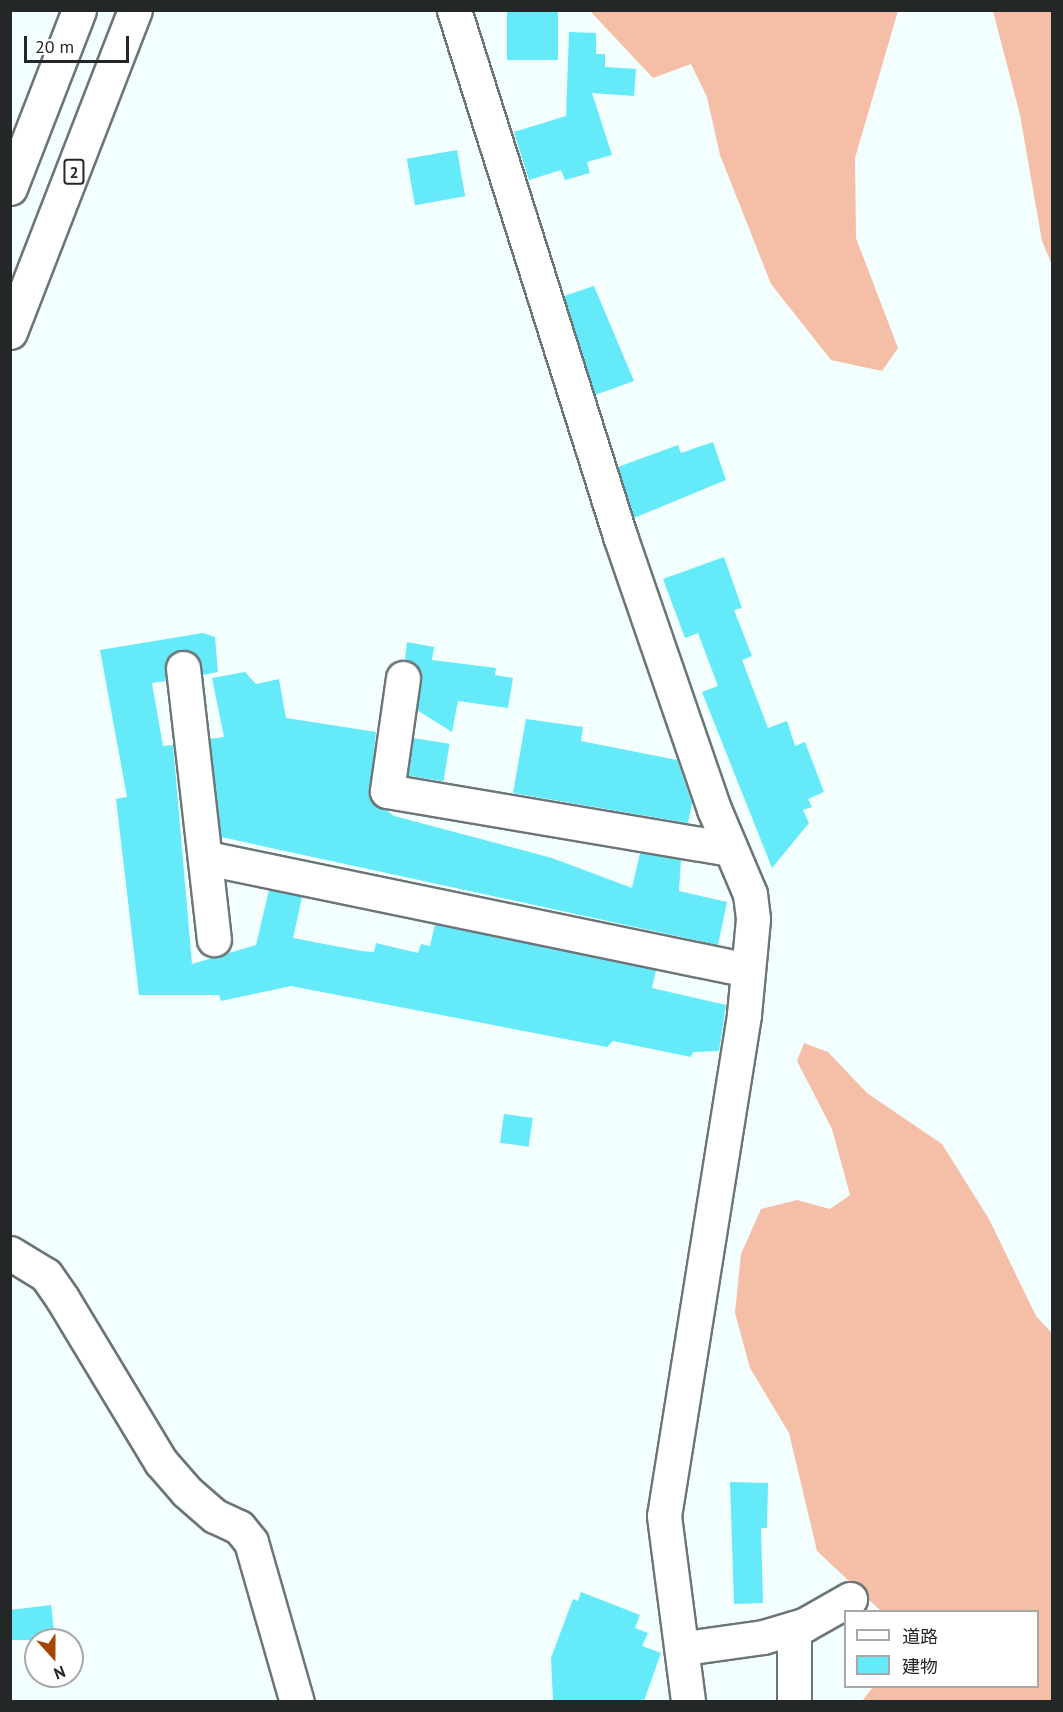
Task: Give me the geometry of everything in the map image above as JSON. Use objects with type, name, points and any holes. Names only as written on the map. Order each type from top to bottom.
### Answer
[{"type":"main road","points":[[10,188],[79,10]]},
{"type":"main road","name":"2","points":[[10,332],[135,10]]},
{"type":"main road","points":[[454,10],[620,536],[730,849],[750,894],[748,970],[664,1516],[685,1648],[688,1701]]},
{"type":"main road","points":[[183,668],[207,858],[204,884],[214,939]]},
{"type":"main road","points":[[403,678],[387,791],[730,849]]},
{"type":"main road","points":[[207,858],[748,970]]},
{"type":"main road","points":[[10,1253],[46,1275],[57,1290],[161,1462],[186,1491],[215,1516],[239,1527],[251,1542],[297,1701]]},
{"type":"main road","points":[[685,1648],[794,1628],[850,1599]]},
{"type":"main road","points":[[794,1628],[795,1701]]},
{"type":"shaded area","points":[[590,11],[898,11],[855,158],[856,238],[898,348],[882,371],[831,360],[771,284],[720,155],[707,97],[691,64],[653,78]]},
{"type":"shaded area","points":[[993,11],[1052,11],[1052,265],[1042,241],[1020,115]]},
{"type":"shaded area","points":[[804,1043],[828,1052],[867,1093],[942,1144],[989,1219],[1036,1316],[1052,1333],[1052,1701],[862,1701],[872,1688],[1039,1688],[1039,1610],[880,1610],[817,1551],[789,1433],[750,1368],[735,1313],[741,1254],[761,1209],[797,1200],[830,1209],[850,1195],[832,1129],[797,1061]]},
{"type":"building","points":[[507,10],[558,10],[558,60],[507,60]]},
{"type":"building","points":[[569,32],[596,33],[596,54],[605,54],[605,67],[636,69],[634,96],[592,93],[612,155],[587,162],[590,173],[565,180],[561,170],[529,180],[514,132],[566,116]]},
{"type":"building","points":[[457,150],[465,196],[415,205],[407,159]]},
{"type":"building","points":[[594,286],[634,381],[595,395],[564,296]]},
{"type":"building","points":[[713,442],[726,480],[634,518],[618,467],[678,445],[681,453]]},
{"type":"building","points":[[724,557],[742,608],[734,610],[752,656],[742,660],[768,728],[787,721],[795,746],[805,742],[824,792],[808,799],[812,807],[803,810],[809,823],[772,868],[702,692],[718,686],[698,633],[685,638],[663,579]]},
{"type":"building","points":[[203,633],[215,637],[218,672],[203,675],[198,656],[180,650],[166,660],[166,681],[152,683],[163,746],[173,745],[192,964],[256,945],[269,890],[302,897],[293,938],[374,952],[376,943],[418,953],[421,944],[430,946],[435,924],[656,970],[652,988],[726,1005],[719,1051],[693,1052],[691,1057],[613,1041],[607,1047],[291,986],[221,1001],[219,995],[139,995],[116,799],[127,797],[100,650]]},
{"type":"building","points":[[407,642],[434,647],[432,660],[496,668],[495,675],[513,678],[508,708],[458,701],[452,732],[417,710],[421,672],[405,659]]},
{"type":"building","points":[[245,672],[256,684],[279,679],[286,718],[376,732],[369,797],[394,816],[552,858],[632,888],[640,853],[681,860],[679,891],[727,902],[718,945],[221,837],[210,739],[224,737],[212,678]]},
{"type":"building","points":[[526,719],[583,727],[581,741],[677,760],[692,803],[688,823],[513,793]]},
{"type":"building","points":[[413,738],[450,744],[444,781],[407,776]]},
{"type":"building","points":[[504,1114],[533,1118],[529,1147],[500,1143]]},
{"type":"building","points":[[730,1482],[768,1483],[767,1528],[761,1528],[763,1603],[734,1604]]},
{"type":"building","points":[[581,1592],[640,1615],[635,1628],[648,1633],[642,1646],[661,1653],[644,1701],[553,1701],[551,1658],[573,1599],[578,1601]]},
{"type":"building","points":[[51,1605],[54,1628],[24,1628],[24,1640],[10,1640],[10,1610]]}]
